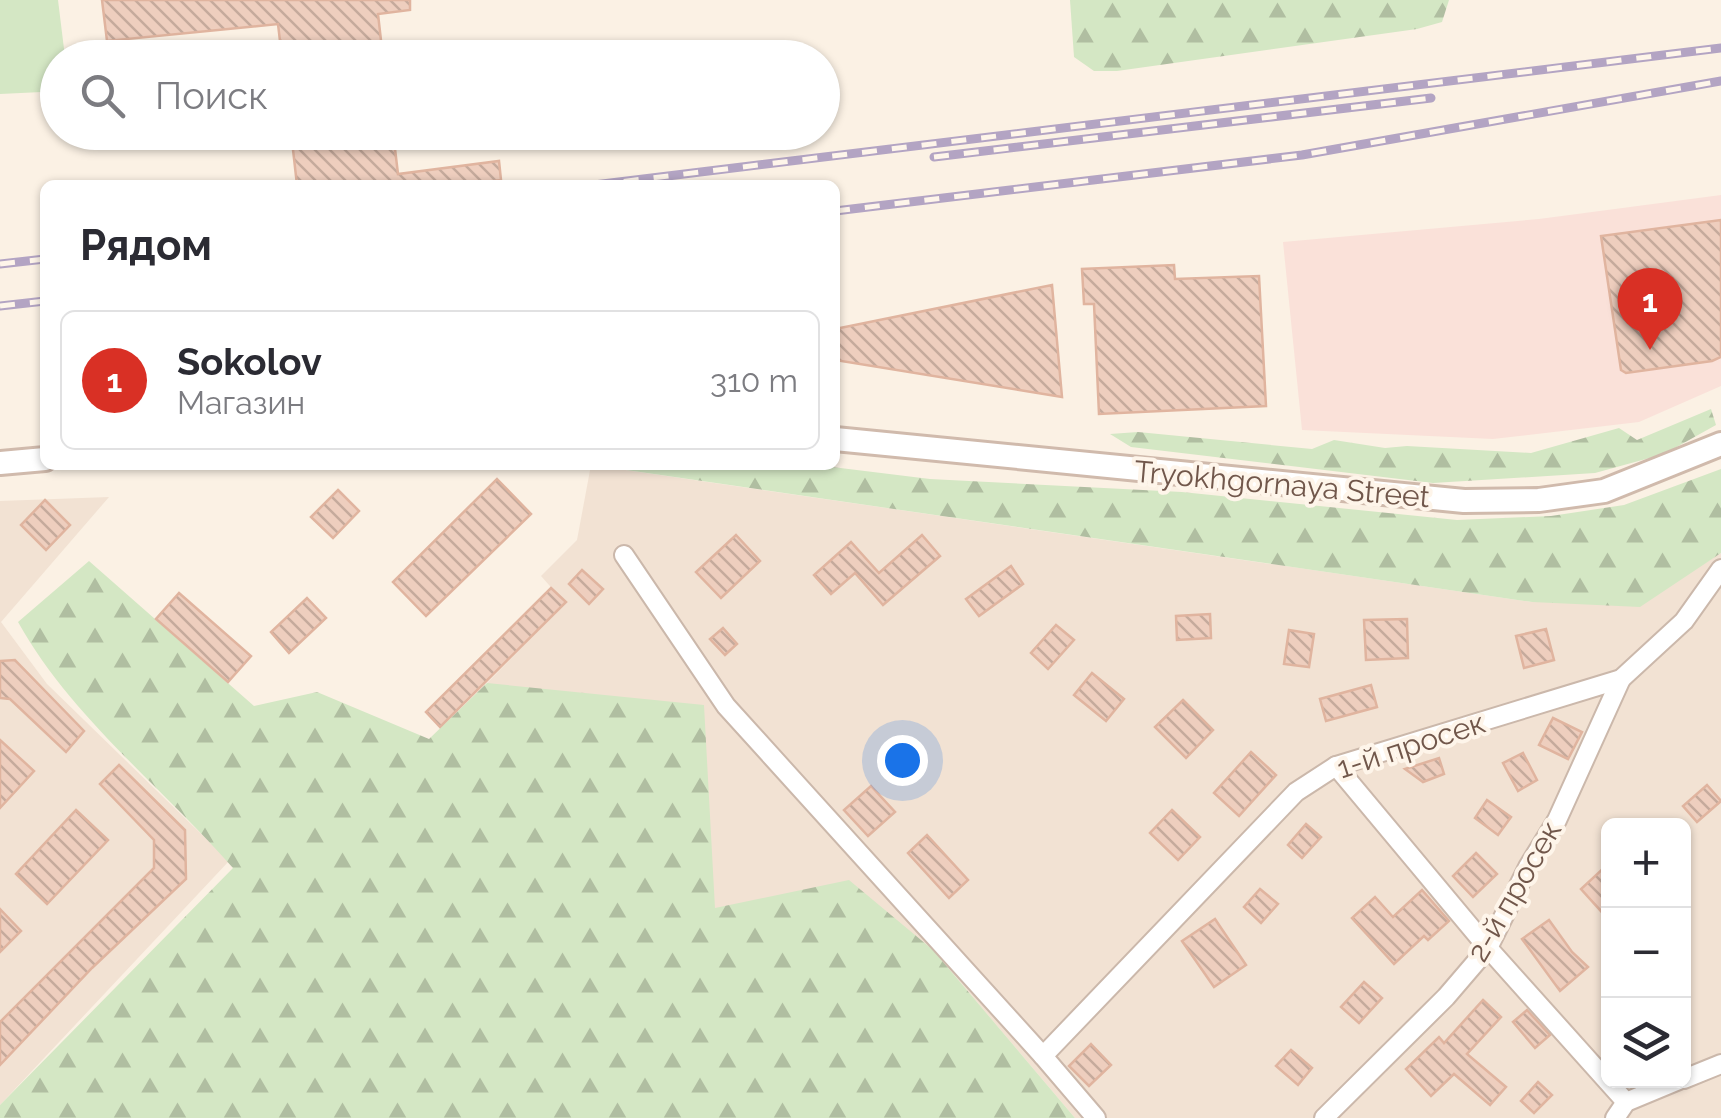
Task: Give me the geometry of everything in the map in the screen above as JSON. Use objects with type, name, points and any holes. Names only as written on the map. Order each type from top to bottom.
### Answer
[{"type":"street","name":"Tryokhgornaya Street","points":[[840,439],[1464,501],[1539,500],[1604,492],[1721,444]]},
{"type":"street","points":[[0,463],[40,459]]},
{"type":"street","points":[[624,554],[726,706],[1096,1118]]},
{"type":"street","name":"1-й просек","points":[[1043,1056],[1296,792],[1336,766],[1621,680],[1684,621],[1721,570]]},
{"type":"street","name":"2-й просек","points":[[1324,1118],[1446,997],[1488,948],[1528,867],[1557,820],[1621,680]]},
{"type":"street","points":[[1336,766],[1488,948],[1626,1102]]},
{"type":"street","points":[[1691,1076],[1721,1064]]},
{"type":"street","points":[[1615,1118],[1626,1102],[1661,1088]]},
{"type":"shaded area","points":[[1721,195],[1721,386],[1639,422],[1493,439],[1302,430],[1283,242],[1539,219]]},
{"type":"shaded area","points":[[590,470],[625,470],[1532,602],[1705,563],[1721,553],[1721,1118],[1075,1118],[933,950],[715,908],[487,683],[565,603],[541,576],[577,540]]},
{"type":"shaded area","points":[[109,497],[1,622],[47,684],[229,861],[0,1105],[0,501]]},
{"type":"green space","points":[[0,0],[58,0],[63,40],[40,40],[40,92],[0,94]]},
{"type":"green space","points":[[1070,0],[1449,0],[1442,22],[1417,29],[1094,71],[1074,57]]},
{"type":"green space","points":[[1711,409],[1716,425],[1664,454],[1595,473],[1433,483],[1131,447],[1110,434],[1138,432],[1312,449],[1334,440],[1385,448],[1531,453],[1619,428],[1637,440]]},
{"type":"green space","points":[[840,468],[930,479],[1182,492],[1457,520],[1551,516],[1624,505],[1721,469],[1721,553],[1640,607],[1532,602],[626,470]]},
{"type":"green space","points":[[89,561],[254,706],[317,692],[429,739],[487,683],[704,705],[715,908],[849,880],[933,950],[1075,1118],[0,1118],[0,1105],[233,868],[91,720],[40,657],[18,622]]},
{"type":"building","points":[[102,0],[410,0],[410,10],[378,14],[381,40],[280,40],[278,24],[107,40]]},
{"type":"building","points":[[293,150],[395,150],[398,174],[499,161],[501,180],[296,180]]},
{"type":"building","points":[[1721,220],[1721,357],[1626,373],[1621,370],[1601,236]]},
{"type":"building","points":[[1174,265],[1175,279],[1259,276],[1266,406],[1099,414],[1094,304],[1084,304],[1082,269]]},
{"type":"building","points":[[1052,285],[1062,397],[840,361],[840,328]]},
{"type":"building","points":[[497,479],[531,514],[426,616],[393,582]]},
{"type":"building","points":[[338,490],[359,511],[333,538],[311,517]]},
{"type":"building","points":[[45,500],[70,525],[46,550],[21,525]]},
{"type":"building","points":[[736,535],[760,561],[721,598],[696,572]]},
{"type":"building","points":[[922,535],[940,556],[883,605],[855,573],[831,594],[814,575],[851,542],[879,573]]},
{"type":"building","points":[[1011,566],[1023,584],[979,616],[966,599]]},
{"type":"building","points":[[582,570],[603,589],[589,604],[569,584]]},
{"type":"building","points":[[551,588],[566,602],[440,727],[426,712]]},
{"type":"building","points":[[179,593],[251,656],[228,682],[156,619]]},
{"type":"building","points":[[307,598],[326,618],[289,653],[271,632]]},
{"type":"building","points":[[1210,614],[1211,638],[1177,640],[1176,616]]},
{"type":"building","points":[[1407,619],[1408,658],[1366,660],[1364,620]]},
{"type":"building","points":[[1056,625],[1074,640],[1048,669],[1031,653]]},
{"type":"building","points":[[723,628],[737,644],[725,655],[710,639]]},
{"type":"building","points":[[1546,629],[1554,660],[1524,668],[1516,636]]},
{"type":"building","points":[[1289,630],[1314,634],[1309,667],[1284,664]]},
{"type":"building","points":[[15,660],[84,731],[66,752],[10,699],[0,698],[0,661]]},
{"type":"building","points":[[1092,673],[1124,699],[1106,721],[1074,695]]},
{"type":"building","points":[[1371,685],[1377,707],[1326,721],[1320,699]]},
{"type":"building","points":[[1183,700],[1213,730],[1186,758],[1155,727]]},
{"type":"building","points":[[1553,718],[1582,732],[1568,759],[1539,745]]},
{"type":"building","points":[[0,740],[34,771],[0,808]]},
{"type":"building","points":[[1251,752],[1276,775],[1239,816],[1214,793]]},
{"type":"building","points":[[1523,753],[1537,780],[1518,791],[1503,763]]},
{"type":"building","points":[[1439,758],[1444,774],[1423,782],[1405,769]]},
{"type":"building","points":[[119,765],[185,830],[186,879],[92,968],[0,1065],[0,1022],[154,868],[154,840],[100,784]]},
{"type":"building","points":[[1707,785],[1721,801],[1697,822],[1683,806]]},
{"type":"building","points":[[871,786],[895,812],[868,836],[844,810]]},
{"type":"building","points":[[1487,800],[1511,817],[1498,835],[1475,818]]},
{"type":"building","points":[[76,810],[108,840],[47,904],[16,874]]},
{"type":"building","points":[[1172,810],[1200,837],[1178,860],[1150,833]]},
{"type":"building","points":[[1306,824],[1321,837],[1302,858],[1288,845]]},
{"type":"building","points":[[927,835],[968,880],[949,898],[908,853]]},
{"type":"building","points":[[1476,853],[1497,874],[1473,897],[1453,876]]},
{"type":"building","points":[[1601,870],[1601,911],[1581,889]]},
{"type":"building","points":[[1260,889],[1278,904],[1261,923],[1244,907]]},
{"type":"building","points":[[1422,890],[1449,921],[1428,940],[1424,936],[1394,964],[1352,918],[1375,897],[1393,917]]},
{"type":"building","points":[[0,909],[21,931],[0,952]]},
{"type":"building","points":[[1215,919],[1246,965],[1214,987],[1182,941]]},
{"type":"building","points":[[1549,920],[1588,967],[1560,991],[1522,939]]},
{"type":"building","points":[[1364,982],[1382,998],[1359,1023],[1341,1007]]},
{"type":"building","points":[[1483,1000],[1501,1017],[1467,1054],[1506,1087],[1490,1105],[1454,1074],[1431,1096],[1406,1069],[1439,1037],[1444,1043]]},
{"type":"building","points":[[1527,1010],[1550,1035],[1535,1048],[1513,1022]]},
{"type":"building","points":[[1091,1044],[1111,1065],[1089,1086],[1069,1066]]},
{"type":"building","points":[[1291,1050],[1312,1068],[1298,1085],[1276,1066]]},
{"type":"building","points":[[1538,1082],[1552,1095],[1534,1113],[1521,1101]]},
{"type":"railway","points":[[635,180],[1721,48]]},
{"type":"railway","points":[[840,210],[1302,155],[1721,81]]},
{"type":"railway","points":[[934,157],[1431,98]]},
{"type":"railway","points":[[0,264],[40,260]]},
{"type":"railway","points":[[0,306],[40,302]]},
{"type":"place","name":"Sokolov","points":[[1650,350]]}]
